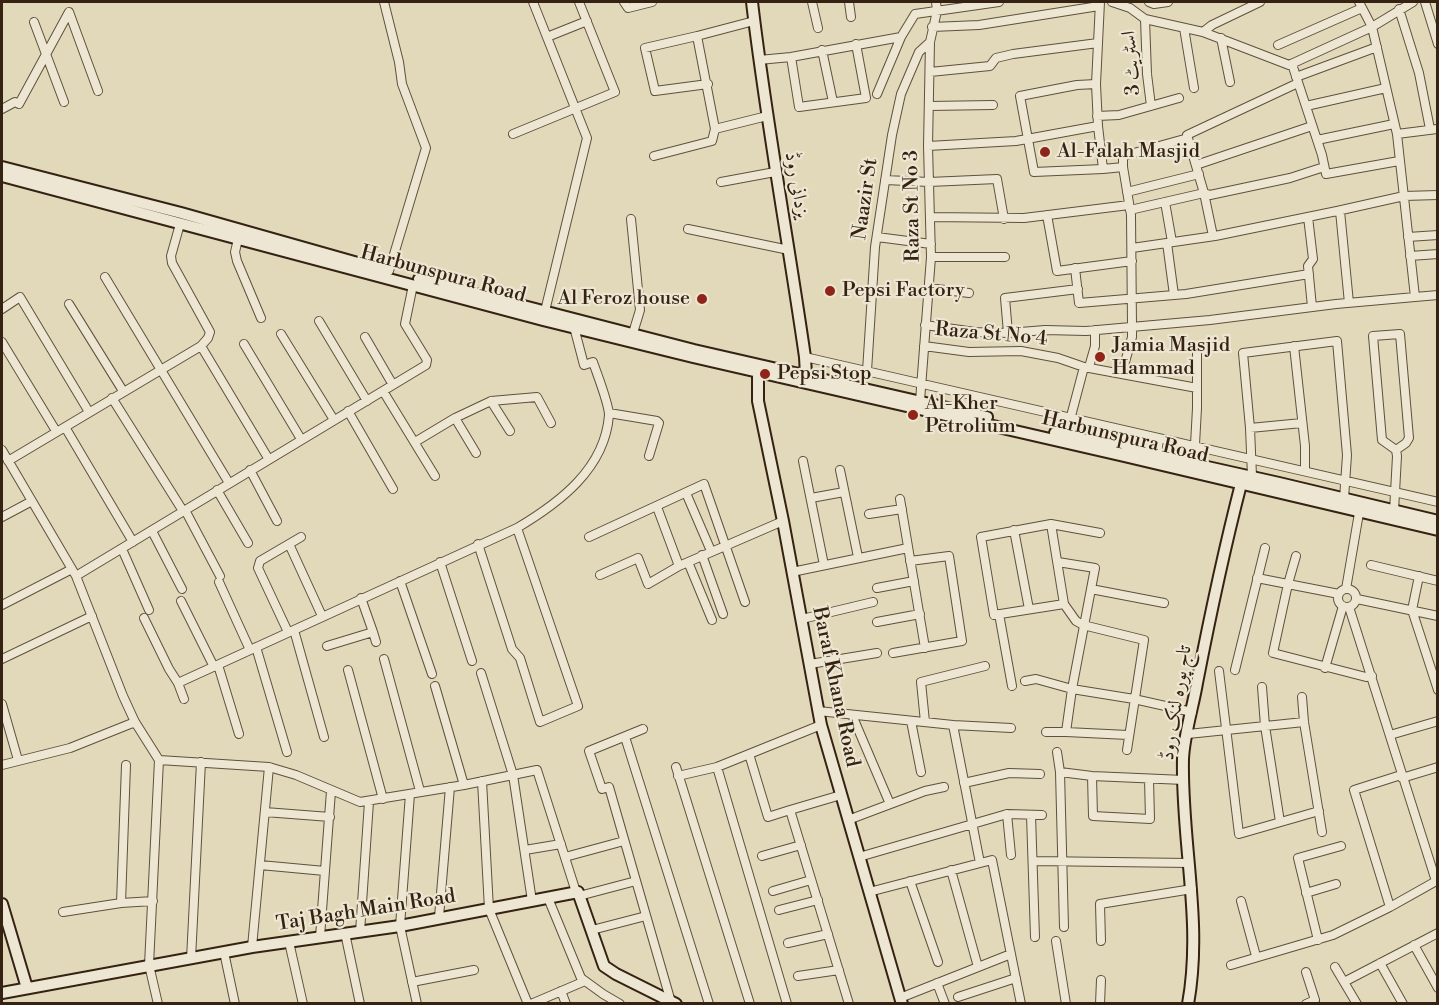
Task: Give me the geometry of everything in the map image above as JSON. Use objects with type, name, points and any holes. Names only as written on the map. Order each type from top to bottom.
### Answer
[{"type":"main road","name":"یزدانی روڈ","points":[[752,2],[775,172],[806,357],[806,375]]},
{"type":"main road","name":"Harbunspura Road","points":[[2,167],[180,224],[633,333],[758,373],[1194,467],[1252,476],[1437,521]]},
{"type":"main road","name":"Harbunspura Road","points":[[2,176],[116,202],[388,275],[413,285],[574,327],[920,401],[977,419],[1157,455],[1241,483],[1437,530]]},
{"type":"main road","name":"Baraf Khana Road","points":[[758,373],[758,401],[821,725],[901,1000]]},
{"type":"main road","name":"تاج پورہ لنک روڈ","points":[[1188,1004],[1193,976],[1192,889],[1183,758],[1216,583],[1241,483]]},
{"type":"main road","name":"Taj Bagh Main Road","points":[[2,993],[252,947],[400,926],[439,917],[578,894]]},
{"type":"main road","points":[[578,894],[604,966],[673,1003]]},
{"type":"main road","points":[[2,904],[5,927],[27,987]]},
{"type":"street","points":[[384,2],[402,84],[426,148],[388,275]]},
{"type":"street","points":[[533,2],[587,138],[545,311]]},
{"type":"street","points":[[513,134],[615,92],[579,2]]},
{"type":"street","points":[[625,5],[652,2]]},
{"type":"street","points":[[812,2],[818,28]]},
{"type":"street","points":[[849,2],[851,17]]},
{"type":"street","points":[[936,2],[937,11]]},
{"type":"street","points":[[877,94],[902,37],[915,14],[999,2]]},
{"type":"street","points":[[1113,2],[1130,8],[1145,19],[1203,32],[1289,65],[1372,27],[1413,2]]},
{"type":"street","points":[[1149,2],[1154,4],[1168,2]]},
{"type":"street","points":[[1203,32],[1260,2]]},
{"type":"street","points":[[1425,2],[1437,44]]},
{"type":"street","points":[[932,27],[979,25],[1100,4],[1096,84],[1103,169]]},
{"type":"street","points":[[1278,45],[1361,4],[1372,27],[1397,134],[1415,297]]},
{"type":"street","points":[[1397,134],[1436,129],[1399,9]]},
{"type":"street","name":"Raza St No 3","points":[[920,401],[931,257],[928,146],[930,42],[937,11]]},
{"type":"street","points":[[2,109],[15,102],[19,104],[69,12],[99,91]]},
{"type":"street","name":"اسٹریٹ 3","points":[[1145,19],[1151,106]]},
{"type":"street","points":[[547,37],[586,21]]},
{"type":"street","points":[[708,84],[655,91],[645,48],[754,21]]},
{"type":"street","points":[[34,22],[64,102]]},
{"type":"street","points":[[1184,28],[1194,88]]},
{"type":"street","points":[[654,156],[712,141],[715,129],[697,36]]},
{"type":"street","points":[[759,60],[791,57],[902,37]]},
{"type":"street","points":[[1221,39],[1230,82]]},
{"type":"street","name":"Naazir St","points":[[867,370],[876,237],[901,94],[919,52],[930,42]]},
{"type":"street","points":[[930,72],[990,66],[996,58],[1013,54],[1098,43]]},
{"type":"street","points":[[791,57],[798,107],[866,98],[856,44]]},
{"type":"street","points":[[1213,236],[1204,193],[1187,135],[1297,80],[1377,47]]},
{"type":"street","points":[[822,51],[833,102]]},
{"type":"street","points":[[1292,64],[1326,174],[1400,161]]},
{"type":"street","points":[[1096,84],[1077,85],[1020,96],[1034,172],[1123,167]]},
{"type":"street","points":[[1306,106],[1386,88]]},
{"type":"street","points":[[1097,116],[1119,115],[1179,98]]},
{"type":"street","points":[[929,106],[993,105]]},
{"type":"street","points":[[715,129],[767,116]]},
{"type":"street","points":[[1317,140],[1394,124]]},
{"type":"street","points":[[928,146],[1028,140],[1098,126]]},
{"type":"street","points":[[1196,165],[1312,126]]},
{"type":"street","points":[[1122,373],[1132,337],[1132,248],[1123,156],[1188,138]]},
{"type":"street","points":[[930,218],[1004,219],[1129,208],[1204,193],[1210,195],[1290,178],[1324,168]]},
{"type":"street","points":[[721,182],[775,172]]},
{"type":"street","points":[[1127,192],[1199,174]]},
{"type":"street","points":[[885,180],[929,182],[997,179],[1004,219]]},
{"type":"street","points":[[1132,248],[1213,236],[1404,196],[1437,195]]},
{"type":"street","points":[[1164,202],[1173,295]]},
{"type":"street","points":[[1340,211],[1349,303]]},
{"type":"street","points":[[1047,215],[1057,271],[1132,261]]},
{"type":"street","points":[[1308,217],[1313,259],[1308,266],[1312,307]]},
{"type":"street","points":[[631,219],[640,310],[633,333]]},
{"type":"street","points":[[8,461],[201,346],[208,338],[210,332],[172,262],[171,256],[180,224]]},
{"type":"street","points":[[688,229],[789,250]]},
{"type":"street","points":[[1408,237],[1437,235]]},
{"type":"street","points":[[876,237],[931,244]]},
{"type":"street","points":[[238,239],[235,252],[237,261],[261,318]]},
{"type":"street","points":[[1410,256],[1437,254]]},
{"type":"street","points":[[931,257],[1005,256]]},
{"type":"street","points":[[1075,268],[1079,303],[1173,295],[1309,274]]},
{"type":"street","points":[[105,277],[229,483]]},
{"type":"street","points":[[2,605],[122,549],[428,362],[405,324],[413,285]]},
{"type":"street","points":[[929,288],[969,293]]},
{"type":"street","points":[[1008,333],[1005,298],[1078,289]]},
{"type":"street","points":[[926,325],[975,332],[1008,333],[1095,330],[1437,295]]},
{"type":"street","points":[[2,309],[20,297],[89,412]]},
{"type":"street","points":[[69,304],[123,391]]},
{"type":"street","points":[[319,321],[367,401]]},
{"type":"street","points":[[178,683],[516,528],[550,508],[589,469],[603,444],[609,413],[593,362],[584,365],[574,327]]},
{"type":"street","points":[[1065,435],[1095,345],[1095,330]]},
{"type":"street","points":[[281,334],[334,420]]},
{"type":"street","points":[[1400,334],[1409,438],[1396,450],[1383,440],[1373,336],[1400,334]]},
{"type":"street","points":[[364,337],[393,385]]},
{"type":"street","points":[[1252,476],[1243,353],[1336,341],[1347,455],[1344,499]]},
{"type":"street","points":[[2,342],[56,431]]},
{"type":"street","points":[[244,344],[301,439]]},
{"type":"street","points":[[201,346],[268,458]]},
{"type":"street","name":"Raza St No 4","points":[[924,346],[969,352],[1021,351],[1058,358],[1086,367],[1197,388]]},
{"type":"street","points":[[1294,346],[1305,471]]},
{"type":"street","points":[[1194,467],[1197,352]]},
{"type":"street","points":[[806,357],[1437,502]]},
{"type":"street","points":[[383,391],[435,476]]},
{"type":"street","points":[[415,442],[455,418],[491,401],[537,397],[551,423]]},
{"type":"street","points":[[112,398],[184,510],[219,579],[253,649],[287,752]]},
{"type":"street","points":[[491,401],[510,431]]},
{"type":"street","points":[[348,411],[393,489]]},
{"type":"street","points":[[609,413],[657,421],[649,456]]},
{"type":"street","points":[[455,418],[476,453]]},
{"type":"street","points":[[1250,428],[1302,423]]},
{"type":"street","points":[[65,427],[133,542]]},
{"type":"street","points":[[1125,448],[1131,432]]},
{"type":"street","points":[[1157,455],[1160,439]]},
{"type":"street","points":[[2,450],[74,573],[135,722],[159,760],[149,965],[158,1004]]},
{"type":"street","points":[[1394,511],[1396,450]]},
{"type":"street","points":[[803,460],[824,565]]},
{"type":"street","points":[[1279,483],[1283,466]]},
{"type":"street","points":[[250,470],[277,521]]},
{"type":"street","points":[[840,470],[858,557]]},
{"type":"street","points":[[589,537],[704,484],[745,602]]},
{"type":"street","points":[[217,490],[248,543]]},
{"type":"street","points":[[811,498],[844,492]]},
{"type":"street","points":[[686,493],[711,551]]},
{"type":"street","points":[[900,499],[925,648]]},
{"type":"street","points":[[2,517],[32,501]]},
{"type":"street","points":[[657,507],[679,566]]},
{"type":"street","points":[[869,514],[902,509]]},
{"type":"street","points":[[1257,578],[1339,594],[1346,589],[1359,513]]},
{"type":"street","points":[[600,575],[638,558],[648,584],[702,555],[783,521]]},
{"type":"street","points":[[1051,524],[1064,604],[1076,621],[1083,625],[1144,640],[1127,750]]},
{"type":"street","points":[[1064,604],[994,615],[981,537],[1051,524],[1100,533]]},
{"type":"street","points":[[478,544],[512,649],[520,658],[540,722],[578,706],[516,528]]},
{"type":"street","points":[[1014,530],[1029,609]]},
{"type":"street","points":[[152,531],[182,589]]},
{"type":"street","points":[[301,537],[260,561],[258,568],[291,631],[324,737]]},
{"type":"street","points":[[289,544],[322,616]]},
{"type":"street","points":[[792,572],[908,548]]},
{"type":"street","points":[[1235,670],[1265,548]]},
{"type":"street","points":[[122,549],[149,610]]},
{"type":"street","points":[[702,555],[723,614]]},
{"type":"street","points":[[893,653],[962,641],[953,555],[910,561]]},
{"type":"street","points":[[1296,556],[1273,653],[1325,668],[1366,677],[1372,676]]},
{"type":"street","points":[[440,562],[472,661]]},
{"type":"street","points":[[688,562],[712,620]]},
{"type":"street","points":[[1058,562],[1095,568],[1083,625],[1066,732]]},
{"type":"street","points":[[1371,565],[1437,581]]},
{"type":"street","points":[[1419,576],[1412,610],[1437,690]]},
{"type":"street","points":[[400,581],[432,674]]},
{"type":"street","points":[[877,588],[914,581]]},
{"type":"street","points":[[1091,589],[1164,603]]},
{"type":"street","points":[[1346,589],[1354,592],[1357,599]]},
{"type":"street","points":[[1231,965],[1318,940],[1390,907],[1436,880],[1372,676],[1346,607],[1339,603],[1339,594]]},
{"type":"street","points":[[361,598],[376,642]]},
{"type":"street","points":[[1357,599],[1437,616]]},
{"type":"street","points":[[1325,668],[1346,607],[1356,603],[1357,599]]},
{"type":"street","points":[[181,601],[216,666],[239,734]]},
{"type":"street","points":[[802,619],[873,602]]},
{"type":"street","points":[[877,622],[920,614]]},
{"type":"street","points":[[999,614],[1012,686]]},
{"type":"street","points":[[2,659],[92,616]]},
{"type":"street","points":[[144,618],[184,699]]},
{"type":"street","points":[[327,646],[373,632]]},
{"type":"street","points":[[810,664],[877,653]]},
{"type":"street","points":[[384,659],[420,791]]},
{"type":"street","points":[[925,722],[921,682],[985,666]]},
{"type":"street","points":[[348,670],[383,798]]},
{"type":"street","points":[[1219,670],[1239,834],[1319,811]]},
{"type":"street","points":[[481,673],[513,775],[532,901]]},
{"type":"street","points":[[1025,681],[1036,680],[1192,712]]},
{"type":"street","points":[[435,686],[464,785]]},
{"type":"street","points":[[1262,687],[1265,726],[1280,822]]},
{"type":"street","points":[[1302,697],[1322,832]]},
{"type":"street","points":[[2,704],[18,760]]},
{"type":"street","points":[[818,711],[952,725],[1011,728]]},
{"type":"street","points":[[852,715],[890,804]]},
{"type":"street","points":[[911,721],[921,772]]},
{"type":"street","points":[[1390,735],[1437,721]]},
{"type":"street","points":[[2,765],[70,748],[135,722]]},
{"type":"street","points":[[1188,734],[1304,722]]},
{"type":"street","points":[[678,776],[717,767],[821,725]]},
{"type":"street","points":[[952,725],[980,863]]},
{"type":"street","points":[[643,729],[589,751],[602,789],[609,787],[673,1003]]},
{"type":"street","points":[[1046,732],[1128,735]]},
{"type":"street","points":[[625,737],[709,1004]]},
{"type":"street","points":[[1058,752],[1064,927]]},
{"type":"street","points":[[749,754],[768,817],[841,795]]},
{"type":"street","points":[[159,760],[269,767],[296,775],[350,799],[369,802],[537,770],[578,894],[636,881]]},
{"type":"street","points":[[191,959],[201,762]]},
{"type":"street","points":[[121,903],[126,765]]},
{"type":"street","points":[[252,947],[269,767]]},
{"type":"street","points":[[676,767],[750,1004]]},
{"type":"street","points":[[717,767],[787,1004]]},
{"type":"street","points":[[1390,907],[1354,790],[1437,767]]},
{"type":"street","points":[[1060,772],[1092,776],[1184,780]]},
{"type":"street","points":[[964,783],[1009,773],[1040,774]]},
{"type":"street","points":[[1092,776],[1093,816],[1150,819],[1149,778]]},
{"type":"street","points":[[482,781],[489,909],[529,1004],[585,981]]},
{"type":"street","points":[[848,820],[925,791],[944,787]]},
{"type":"street","points":[[439,917],[450,788]]},
{"type":"street","points":[[320,937],[331,791]]},
{"type":"street","points":[[410,794],[400,926],[417,1004]]},
{"type":"street","points":[[360,932],[369,802]]},
{"type":"street","points":[[790,810],[849,1004]]},
{"type":"street","points":[[264,812],[330,817]]},
{"type":"street","points":[[1007,814],[1011,855]]},
{"type":"street","points":[[859,857],[1007,814],[1042,815]]},
{"type":"street","points":[[1031,814],[1035,937]]},
{"type":"street","points":[[565,857],[624,841]]},
{"type":"street","points":[[525,850],[561,844]]},
{"type":"street","points":[[762,856],[801,845]]},
{"type":"street","points":[[1318,940],[1298,858],[1341,846]]},
{"type":"street","points":[[869,892],[992,860],[1021,1004]]},
{"type":"street","points":[[1033,861],[1189,863]]},
{"type":"street","points":[[260,865],[325,872]]},
{"type":"street","points":[[951,870],[978,967]]},
{"type":"street","points":[[773,891],[811,880]]},
{"type":"street","points":[[910,881],[938,962]]},
{"type":"street","points":[[1306,893],[1336,884]]},
{"type":"street","points":[[1101,941],[1100,904],[1192,889]]},
{"type":"street","points":[[548,898],[581,978],[612,1001],[620,1004]]},
{"type":"street","points":[[779,910],[818,900]]},
{"type":"street","points":[[63,912],[121,903],[153,901]]},
{"type":"street","points":[[1241,901],[1256,956]]},
{"type":"street","points":[[592,930],[646,916]]},
{"type":"street","points":[[345,933],[360,1004]]},
{"type":"street","points":[[1344,982],[1437,933]]},
{"type":"street","points":[[788,943],[828,934]]},
{"type":"street","points":[[1056,941],[1066,1004]]},
{"type":"street","points":[[289,942],[303,1004]]},
{"type":"street","points":[[1414,945],[1437,988]]},
{"type":"street","points":[[224,952],[235,1004]]},
{"type":"street","points":[[901,1000],[936,983],[1011,954]]},
{"type":"street","points":[[1380,963],[1403,1004]]},
{"type":"street","points":[[1335,967],[1357,1004]]},
{"type":"street","points":[[412,982],[474,970]]},
{"type":"street","points":[[798,976],[839,970]]},
{"type":"street","points":[[1305,972],[1316,1002],[1306,1004]]},
{"type":"street","points":[[958,997],[1016,978]]},
{"type":"street","points":[[1100,1004],[1101,980]]},
{"type":"street","points":[[936,983],[945,1004]]},
{"type":"street","points":[[561,991],[566,1004]]},
{"type":"place","name":"Al-Falah Masjid","points":[[1045,152]]},
{"type":"place","name":"Pepsi Factory","points":[[830,291]]},
{"type":"place","name":"Al Feroz house","points":[[702,299]]},
{"type":"place","name":"Jamia Masjid Hammad","points":[[1100,357]]},
{"type":"place","name":"Pepsi Stop","points":[[765,374]]},
{"type":"place","name":"Al-Kher Petrolium","points":[[913,415]]}]
